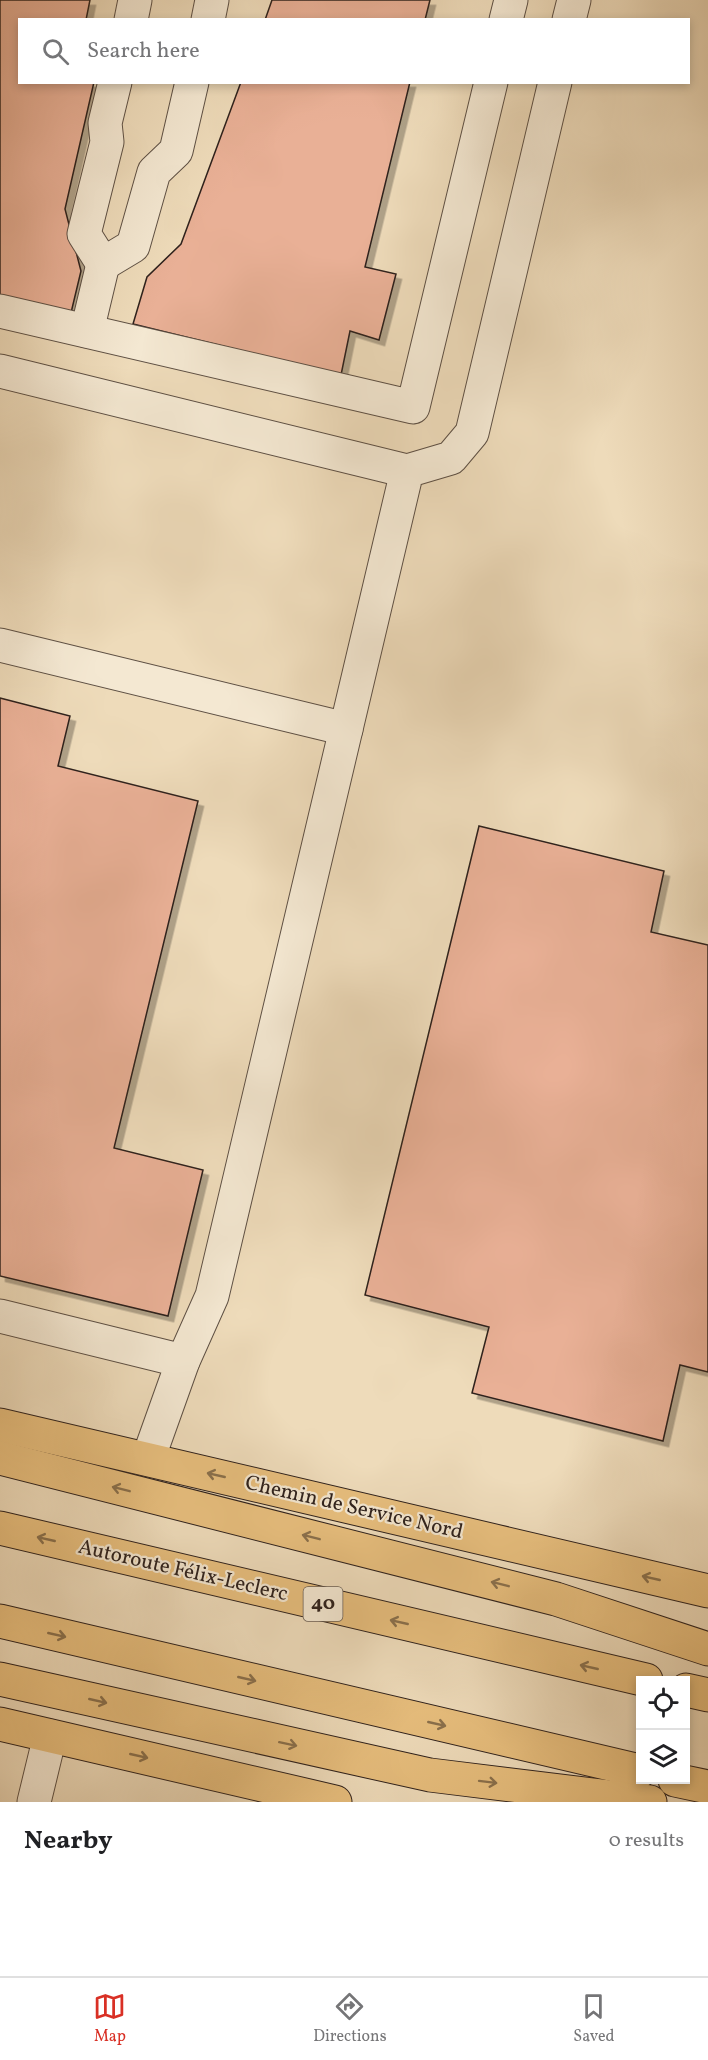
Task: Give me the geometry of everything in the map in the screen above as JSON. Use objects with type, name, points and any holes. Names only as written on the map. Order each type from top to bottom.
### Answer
[{"type":"main road","name":"Chemin de Service Nord","points":[[0,1425],[708,1591]]},
{"type":"main road","points":[[0,1458],[556,1599],[708,1649]]},
{"type":"main road","name":"Autoroute Félix-Leclerc","points":[[0,1528],[636,1678]]},
{"type":"main road","points":[[0,1621],[636,1771]]},
{"type":"main road","points":[[0,1679],[430,1775],[650,1802]]},
{"type":"main road","points":[[690,1691],[708,1695]]},
{"type":"main road","points":[[0,1724],[335,1802]]},
{"type":"main road","points":[[690,1783],[708,1787]]},
{"type":"street","points":[[131,18],[135,0]]},
{"type":"street","points":[[208,18],[212,0]]},
{"type":"street","points":[[506,18],[511,0]]},
{"type":"street","points":[[570,18],[574,0]]},
{"type":"street","points":[[87,331],[103,264],[84,234],[106,142],[105,123],[115,84]]},
{"type":"street","points":[[103,264],[134,246],[154,171],[176,151],[192,84]]},
{"type":"street","points":[[0,311],[413,407],[491,84]]},
{"type":"street","points":[[0,370],[407,471],[451,458],[472,433],[555,84]]},
{"type":"street","points":[[148,1460],[183,1361],[212,1296],[407,471]]},
{"type":"street","points":[[0,645],[346,729]]},
{"type":"street","points":[[0,1316],[183,1361]]},
{"type":"street","points":[[34,1802],[50,1736]]},
{"type":"building","points":[[0,0],[90,0],[86,18],[18,18],[18,84],[94,84],[65,209],[81,271],[70,317],[0,300]]},
{"type":"building","points":[[272,0],[430,0],[426,18],[266,18]]},
{"type":"building","points":[[240,84],[410,84],[365,267],[396,274],[379,340],[350,331],[341,375],[133,324],[147,277],[181,244]]},
{"type":"building","points":[[0,698],[70,716],[58,766],[198,801],[114,1148],[203,1170],[168,1316],[0,1276]]},
{"type":"building","points":[[479,826],[664,871],[651,932],[708,945],[708,1372],[680,1365],[663,1441],[472,1393],[489,1327],[365,1295]]}]
